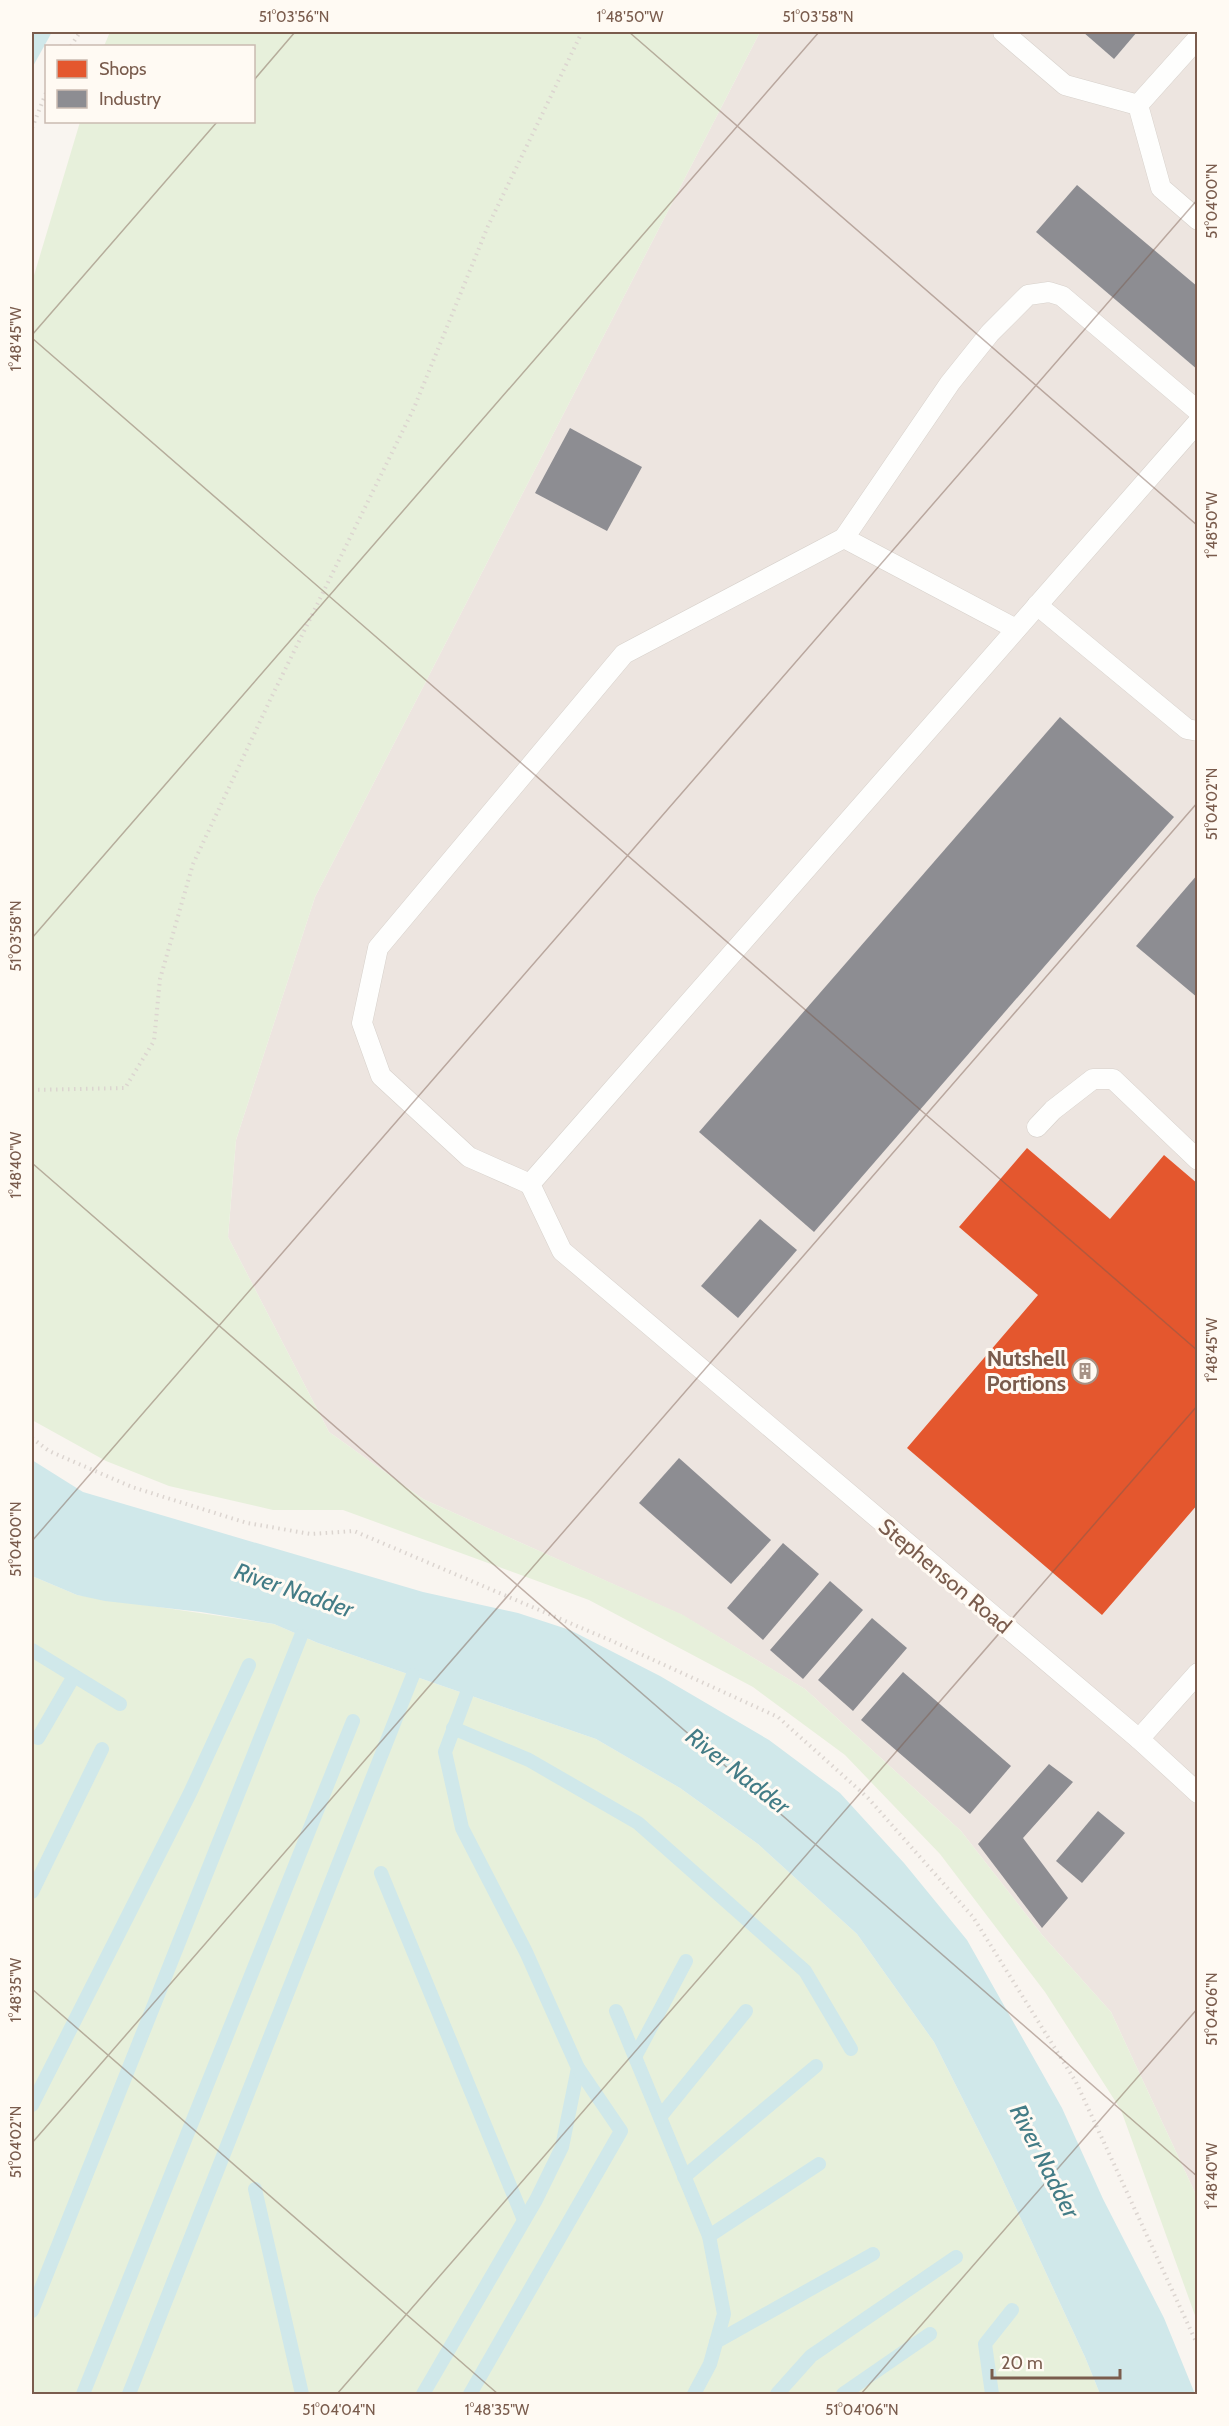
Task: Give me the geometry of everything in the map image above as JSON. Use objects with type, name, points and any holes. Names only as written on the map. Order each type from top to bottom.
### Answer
[{"type":"lane","points":[[1003,32],[1065,85],[1138,105]]},
{"type":"lane","points":[[1138,105],[1197,38]]},
{"type":"lane","points":[[1138,105],[1161,188],[1197,220]]},
{"type":"lane","points":[[1197,411],[1062,296],[1049,292],[1028,295],[990,333],[950,383],[844,538],[624,654],[378,948],[362,1023],[381,1076],[469,1157],[530,1184],[1197,422]]},
{"type":"lane","points":[[844,538],[1016,629]]},
{"type":"lane","points":[[1037,605],[1187,729],[1197,731]]},
{"type":"lane","points":[[1037,1127],[1053,1110],[1093,1079],[1113,1079],[1197,1160]]},
{"type":"lane","name":"Stephenson Road","points":[[530,1184],[562,1251],[690,1362],[1138,1739],[1197,1793]]},
{"type":"lane","points":[[1138,1739],[1197,1673]]},
{"type":"path","points":[[72,45],[80,32]]},
{"type":"path","points":[[32,1090],[124,1088],[154,1041],[160,979],[194,864],[272,696],[414,408],[488,226],[582,32]]},
{"type":"path","points":[[32,128],[45,96]]},
{"type":"path","points":[[32,1438],[49,1451],[132,1487],[247,1522],[311,1534],[354,1532],[612,1641],[778,1717],[868,1798],[973,1917],[1076,2082],[1197,2346]]},
{"type":"shaded area","points":[[760,32],[1197,32],[1197,2197],[1111,2012],[1043,1936],[961,1831],[805,1689],[682,1615],[423,1499],[329,1432],[228,1237],[236,1140],[315,897]]},
{"type":"green space","points":[[110,32],[760,32],[315,897],[236,1140],[228,1237],[329,1432],[423,1499],[683,1615],[805,1689],[961,1831],[1043,1936],[1111,2012],[1197,2197],[1197,2321],[1121,2110],[1045,1992],[940,1854],[845,1755],[753,1687],[589,1600],[343,1510],[273,1510],[169,1486],[106,1461],[32,1420],[32,282],[80,123],[255,123],[255,45],[104,45]]},
{"type":"green space","points":[[32,1576],[77,1595],[274,1624],[318,1643],[596,1739],[680,1788],[758,1844],[857,1934],[934,2042],[995,2163],[1100,2394],[32,2394]]},
{"type":"water","points":[[32,32],[52,32],[32,68]]},
{"type":"water","name":"River Nadder","points":[[32,1460],[83,1492],[423,1592],[518,1613],[570,1630],[660,1676],[769,1740],[840,1793],[904,1863],[967,1940],[1062,2108],[1103,2199],[1164,2318],[1195,2394],[1100,2394],[995,2163],[934,2042],[857,1934],[758,1844],[680,1788],[596,1739],[318,1643],[274,1624],[201,1612],[105,1601],[77,1595],[32,1576]]},
{"type":"building: Shops","name":"Nutshell Portions","points":[[1027,1148],[1110,1219],[1164,1155],[1198,1184],[1198,1504],[1102,1615],[907,1448],[1038,1295],[959,1227]]},
{"type":"building: Industry","points":[[1083,32],[1137,32],[1114,59]]},
{"type":"building: Industry","points":[[1077,185],[1198,287],[1198,370],[1036,232]]},
{"type":"building: Industry","points":[[570,428],[642,467],[607,531],[535,493]]},
{"type":"building: Industry","points":[[1060,717],[1174,817],[814,1232],[699,1132]]},
{"type":"building: Industry","points":[[1198,874],[1198,998],[1136,946]]},
{"type":"building: Industry","points":[[760,1219],[797,1250],[738,1318],[701,1286]]},
{"type":"building: Industry","points":[[679,1458],[771,1540],[731,1584],[639,1503]]},
{"type":"building: Industry","points":[[783,1543],[819,1574],[763,1640],[727,1608]]},
{"type":"building: Industry","points":[[830,1581],[863,1610],[803,1679],[770,1650]]},
{"type":"building: Industry","points":[[872,1618],[907,1648],[853,1711],[818,1680]]},
{"type":"building: Industry","points":[[903,1672],[1011,1766],[970,1814],[861,1720]]},
{"type":"building: Industry","points":[[1049,1764],[1073,1782],[1023,1838],[1068,1898],[1042,1928],[978,1844]]},
{"type":"building: Industry","points":[[1098,1811],[1125,1833],[1082,1883],[1056,1861]]},
{"type":"waterway","points":[[32,2311],[301,1636]]},
{"type":"waterway","points":[[32,1650],[120,1704]]},
{"type":"waterway","points":[[32,2105],[190,1793],[249,1665]]},
{"type":"waterway","points":[[129,2394],[413,1675]]},
{"type":"waterway","points":[[38,1738],[74,1676]]},
{"type":"waterway","points":[[423,2394],[536,2200],[562,2147],[578,2068],[526,1952],[462,1828],[445,1752],[467,1693]]},
{"type":"waterway","points":[[83,2394],[353,1721]]},
{"type":"waterway","points":[[453,1728],[529,1760],[638,1823],[805,1971],[851,2049]]},
{"type":"waterway","points":[[32,1892],[102,1749]]},
{"type":"waterway","points":[[381,1873],[524,2220]]},
{"type":"waterway","points":[[635,2057],[686,1961]]},
{"type":"waterway","points":[[616,2011],[709,2236],[724,2314],[710,2364],[694,2394]]},
{"type":"waterway","points":[[660,2117],[746,2011]]},
{"type":"waterway","points":[[684,2177],[816,2066]]},
{"type":"waterway","points":[[470,2394],[621,2131],[578,2068]]},
{"type":"waterway","points":[[709,2236],[819,2164]]},
{"type":"waterway","points":[[255,2189],[302,2394]]},
{"type":"waterway","points":[[716,2342],[873,2254]]},
{"type":"waterway","points":[[777,2394],[811,2356],[956,2257]]},
{"type":"waterway","points":[[992,2394],[985,2344],[1012,2310]]},
{"type":"waterway","points":[[843,2394],[930,2334]]},
{"type":"place","name":"Nutshell Portions","points":[[1085,1371]]}]
